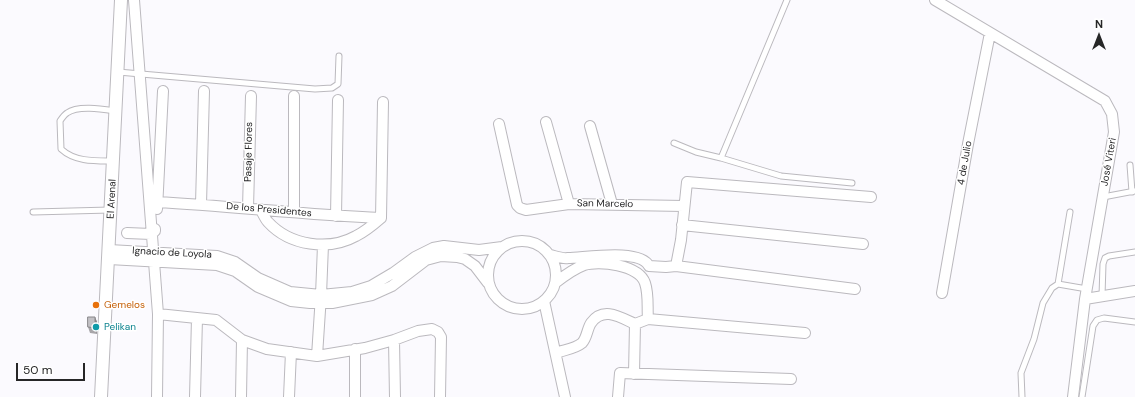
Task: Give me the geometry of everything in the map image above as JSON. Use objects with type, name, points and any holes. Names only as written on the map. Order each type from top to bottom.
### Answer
[{"type":"street","name":"El Arenal","points":[[101,397],[122,0]]},
{"type":"street","points":[[134,0],[158,314],[157,397]]},
{"type":"street","name":"José Viteri","points":[[935,0],[1105,101],[1112,114],[1114,132],[1085,300],[1073,397]]},
{"type":"street","name":"4 de Julio","points":[[942,293],[968,144],[990,33]]},
{"type":"street","points":[[127,233],[151,234],[155,230],[163,91]]},
{"type":"street","points":[[201,204],[204,91]]},
{"type":"street","name":"Pasaje Flores","points":[[248,208],[250,96]]},
{"type":"street","points":[[294,96],[294,212]]},
{"type":"street","points":[[336,216],[338,100]]},
{"type":"street","points":[[260,209],[268,222],[292,239],[323,245],[337,243],[355,237],[381,218],[383,102]]},
{"type":"street","points":[[546,122],[569,204]]},
{"type":"street","name":"San Marcelo","points":[[500,124],[517,205],[520,208],[526,210],[569,204],[684,206]]},
{"type":"street","points":[[590,126],[612,204]]},
{"type":"street","points":[[676,266],[687,182],[871,197]]},
{"type":"street","name":"De los Presidentes","points":[[157,202],[201,204],[336,216],[381,218]]},
{"type":"street","points":[[682,225],[863,244]]},
{"type":"street","points":[[522,240],[532,242],[542,247],[550,255],[556,273],[555,283],[551,293],[544,301],[523,309],[511,307],[501,302],[493,293],[488,283],[488,268],[494,254],[502,247],[511,242],[522,240]]},
{"type":"street","points":[[317,356],[323,245]]},
{"type":"street","name":"Ignacio de Loyola","points":[[395,278],[415,257],[433,248],[451,247],[479,250],[502,247]]},
{"type":"street","name":"Ignacio de Loyola","points":[[109,254],[216,256],[235,262],[256,281],[290,292],[320,299],[352,292],[395,278],[426,260],[441,256],[465,259],[476,266],[488,283]]},
{"type":"street","points":[[550,255],[566,258],[612,255],[644,260],[649,266],[676,266],[855,289]]},
{"type":"street","points":[[555,283],[574,269],[586,264],[612,264],[626,268],[641,275],[645,282],[649,301],[647,306],[648,319]]},
{"type":"street","points":[[641,275],[646,274],[649,266]]},
{"type":"street","points":[[1085,300],[1135,291]]},
{"type":"street","points":[[544,301],[565,397]]},
{"type":"street","points":[[158,314],[216,320],[242,340],[267,349],[317,356],[355,350],[394,340],[418,331],[432,330],[438,332],[441,337],[440,397]]},
{"type":"street","points":[[556,352],[577,346],[583,342],[590,324],[598,316],[615,314],[635,324],[648,319],[805,333]]},
{"type":"street","points":[[196,397],[197,318]]},
{"type":"street","points":[[634,374],[635,324]]},
{"type":"street","points":[[241,397],[242,340]]},
{"type":"street","points":[[394,340],[395,397]]},
{"type":"street","points":[[355,350],[355,397]]},
{"type":"street","points":[[289,397],[292,352]]},
{"type":"street","points":[[618,397],[620,373],[791,379]]},
{"type":"lane","points":[[721,158],[787,0]]},
{"type":"lane","points":[[118,72],[315,89],[332,88],[338,84],[339,56]]},
{"type":"lane","points":[[114,161],[88,161],[66,153],[61,149],[60,121],[68,113],[78,109],[100,108],[116,111]]},
{"type":"lane","points":[[674,143],[696,152],[781,176],[852,183]]},
{"type":"lane","points":[[1103,197],[1133,192],[1130,165]]},
{"type":"lane","points":[[33,212],[111,210]]},
{"type":"lane","points":[[1058,284],[1070,212]]},
{"type":"lane","points":[[1102,296],[1103,264],[1105,258],[1135,252]]},
{"type":"lane","points":[[1022,397],[1021,373],[1034,339],[1043,303],[1052,288],[1058,284],[1087,289]]},
{"type":"lane","points":[[1082,397],[1093,326],[1097,320],[1104,318],[1135,322]]},
{"type":"building","points":[[88,317],[95,317],[95,328],[88,327]]},
{"type":"place","name":"Gemelos","points":[[96,305]]},
{"type":"place","name":"Pelikan","points":[[96,327]]}]
